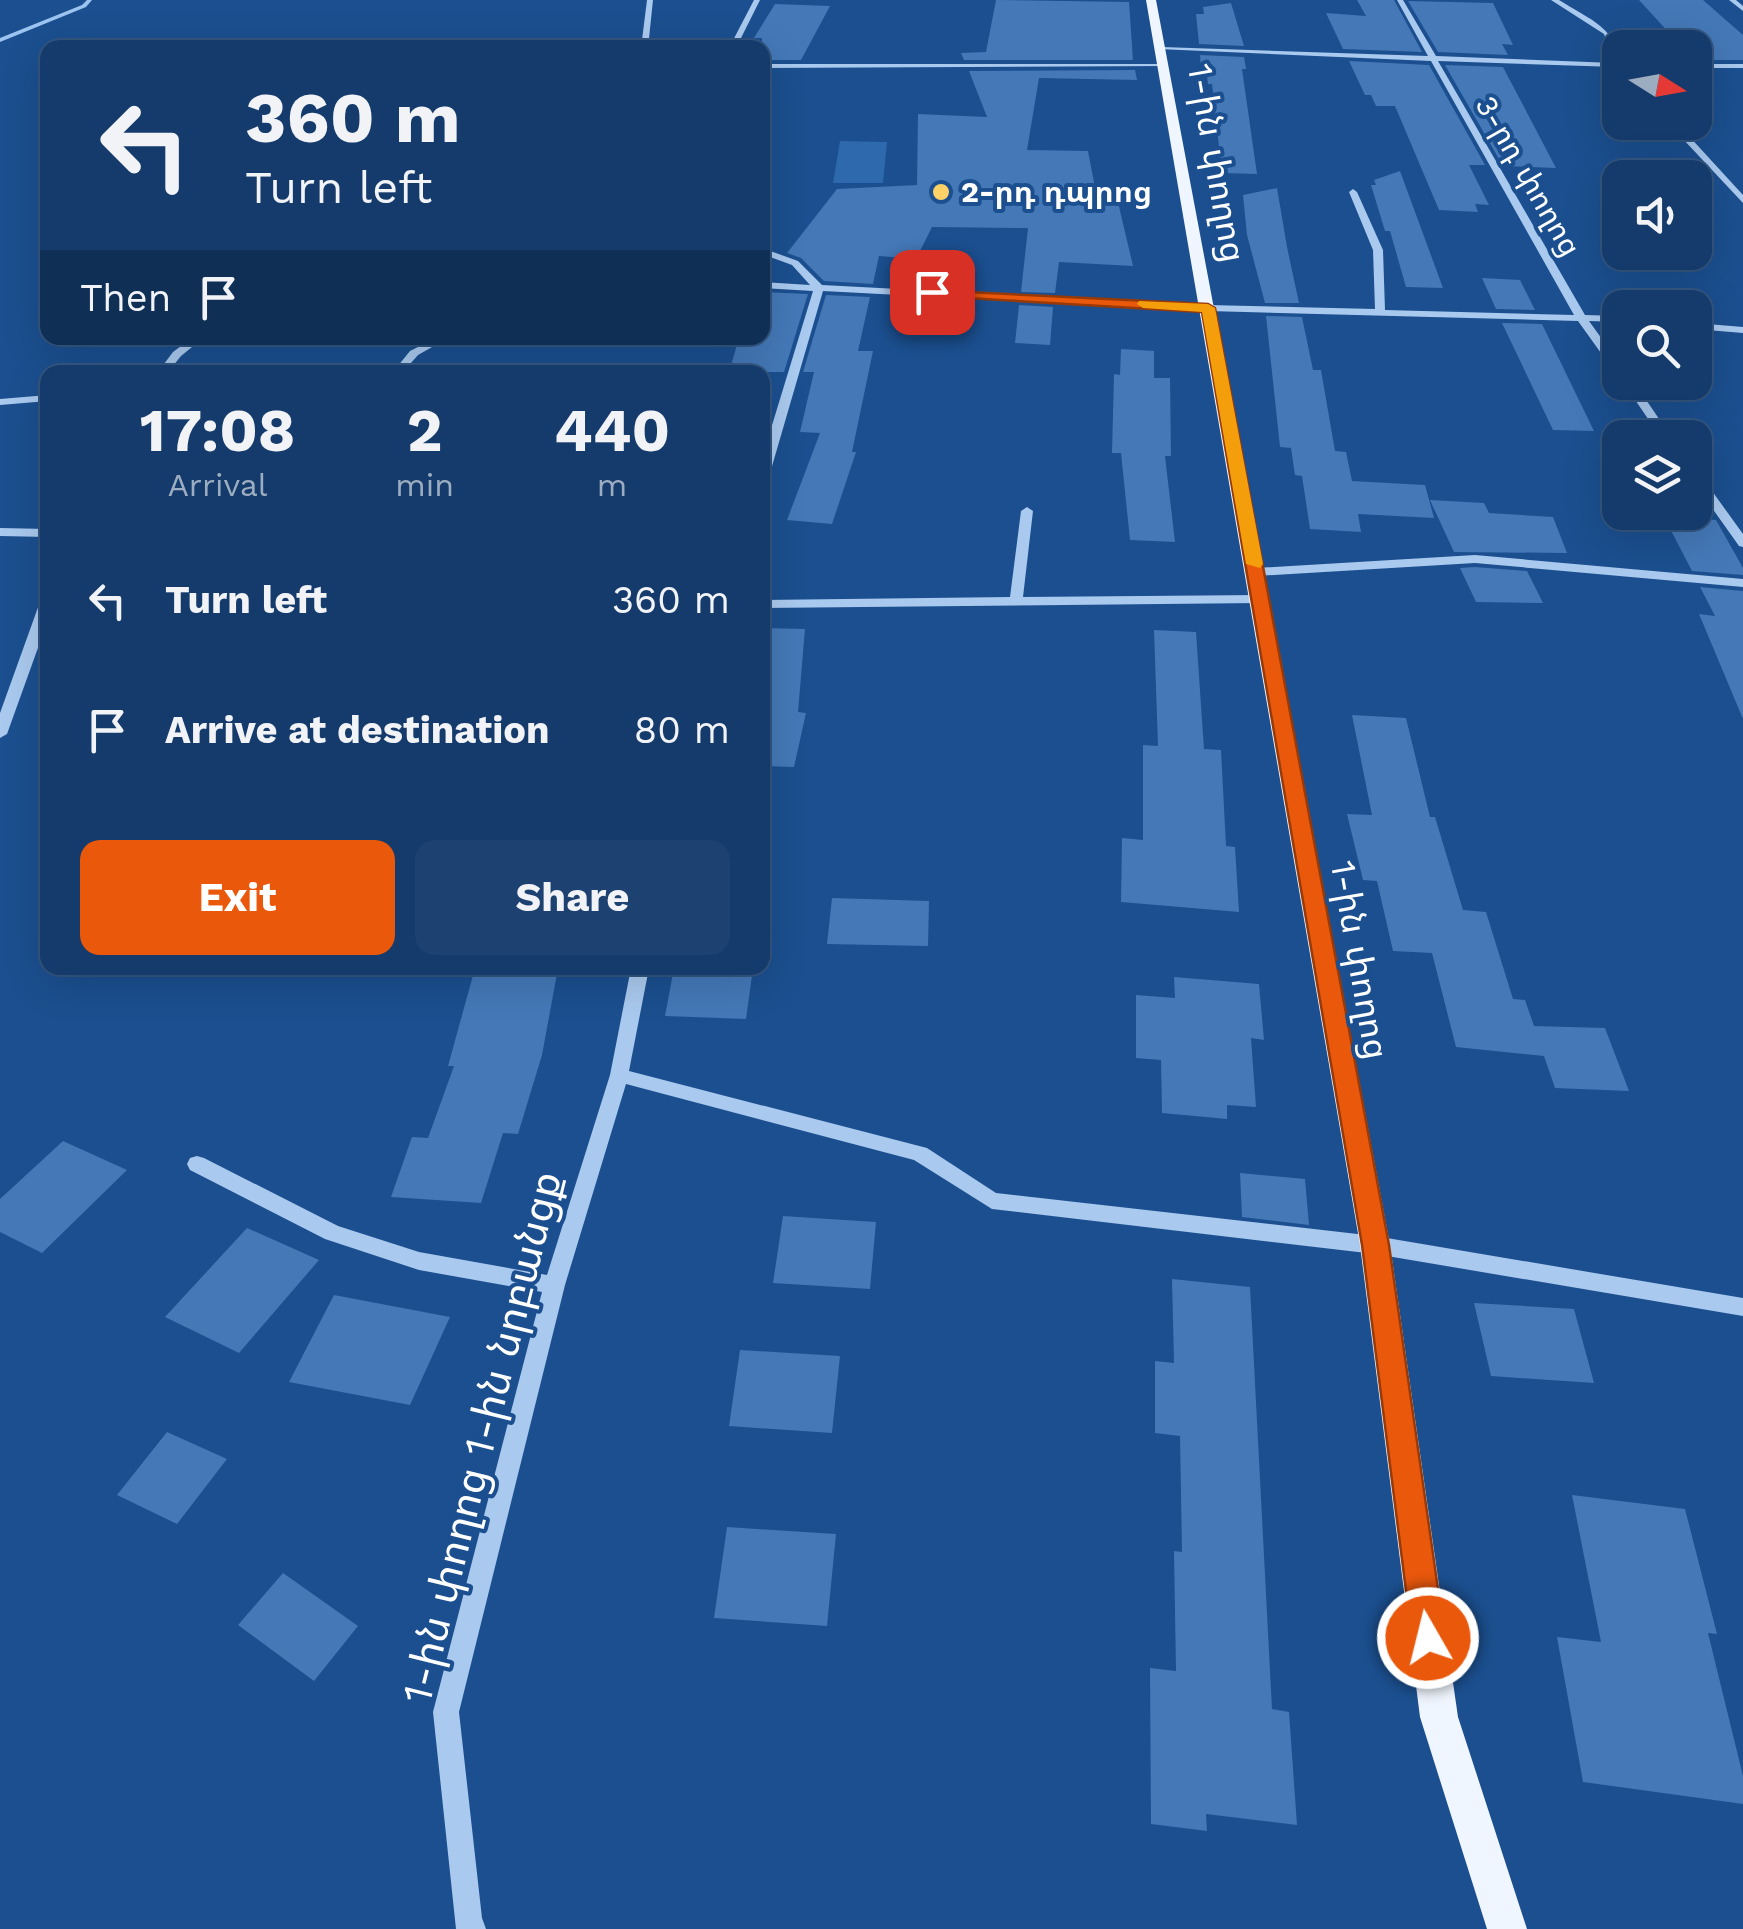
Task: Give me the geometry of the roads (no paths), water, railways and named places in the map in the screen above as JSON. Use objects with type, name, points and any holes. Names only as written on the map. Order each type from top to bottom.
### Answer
[{"type":"main road","name":"1-ին փողոց","points":[[1151,0],[1375,1245],[1439,1717],[1507,1929]]},
{"type":"street","points":[[645,40],[650,0]]},
{"type":"street","points":[[736,40],[756,0]]},
{"type":"street","name":"3-րդ փողոց","points":[[1400,0],[1580,316],[1602,347]]},
{"type":"street","points":[[1554,0],[1603,30]]},
{"type":"street","points":[[1732,0],[1743,9]]},
{"type":"street","points":[[770,66],[1162,58],[1430,58],[1602,65]]},
{"type":"street","points":[[1712,66],[1743,66]]},
{"type":"street","points":[[1687,140],[1743,200]]},
{"type":"street","points":[[1353,192],[1378,250],[1380,312]]},
{"type":"street","points":[[770,254],[795,264],[819,288]]},
{"type":"street","points":[[770,285],[1208,308],[1602,318]]},
{"type":"street","points":[[770,453],[819,288]]},
{"type":"street","points":[[1712,327],[1743,330]]},
{"type":"street","points":[[168,365],[189,345]]},
{"type":"street","points":[[404,365],[414,353],[429,345]]},
{"type":"street","points":[[0,402],[40,399]]},
{"type":"street","points":[[1712,500],[1743,543]]},
{"type":"street","points":[[1016,602],[1028,511]]},
{"type":"street","points":[[0,532],[40,533]]},
{"type":"street","points":[[1256,572],[1475,559],[1743,583]]},
{"type":"street","points":[[770,604],[1260,599]]},
{"type":"street","points":[[0,734],[40,622]]},
{"type":"street","name":"1-ին փողոց 1-ին նրբանցք","points":[[472,1929],[468,1924],[446,1712],[554,1285],[619,1075],[639,975]]},
{"type":"street","points":[[619,1075],[920,1154],[992,1202],[1375,1245],[1743,1307]]},
{"type":"street","points":[[197,1164],[332,1233],[420,1261],[554,1285]]},
{"type":"waterway","points":[[0,40],[84,6],[90,0]]},
{"type":"place","name":"2-րդ դպրոց","points":[[941,192]]}]
